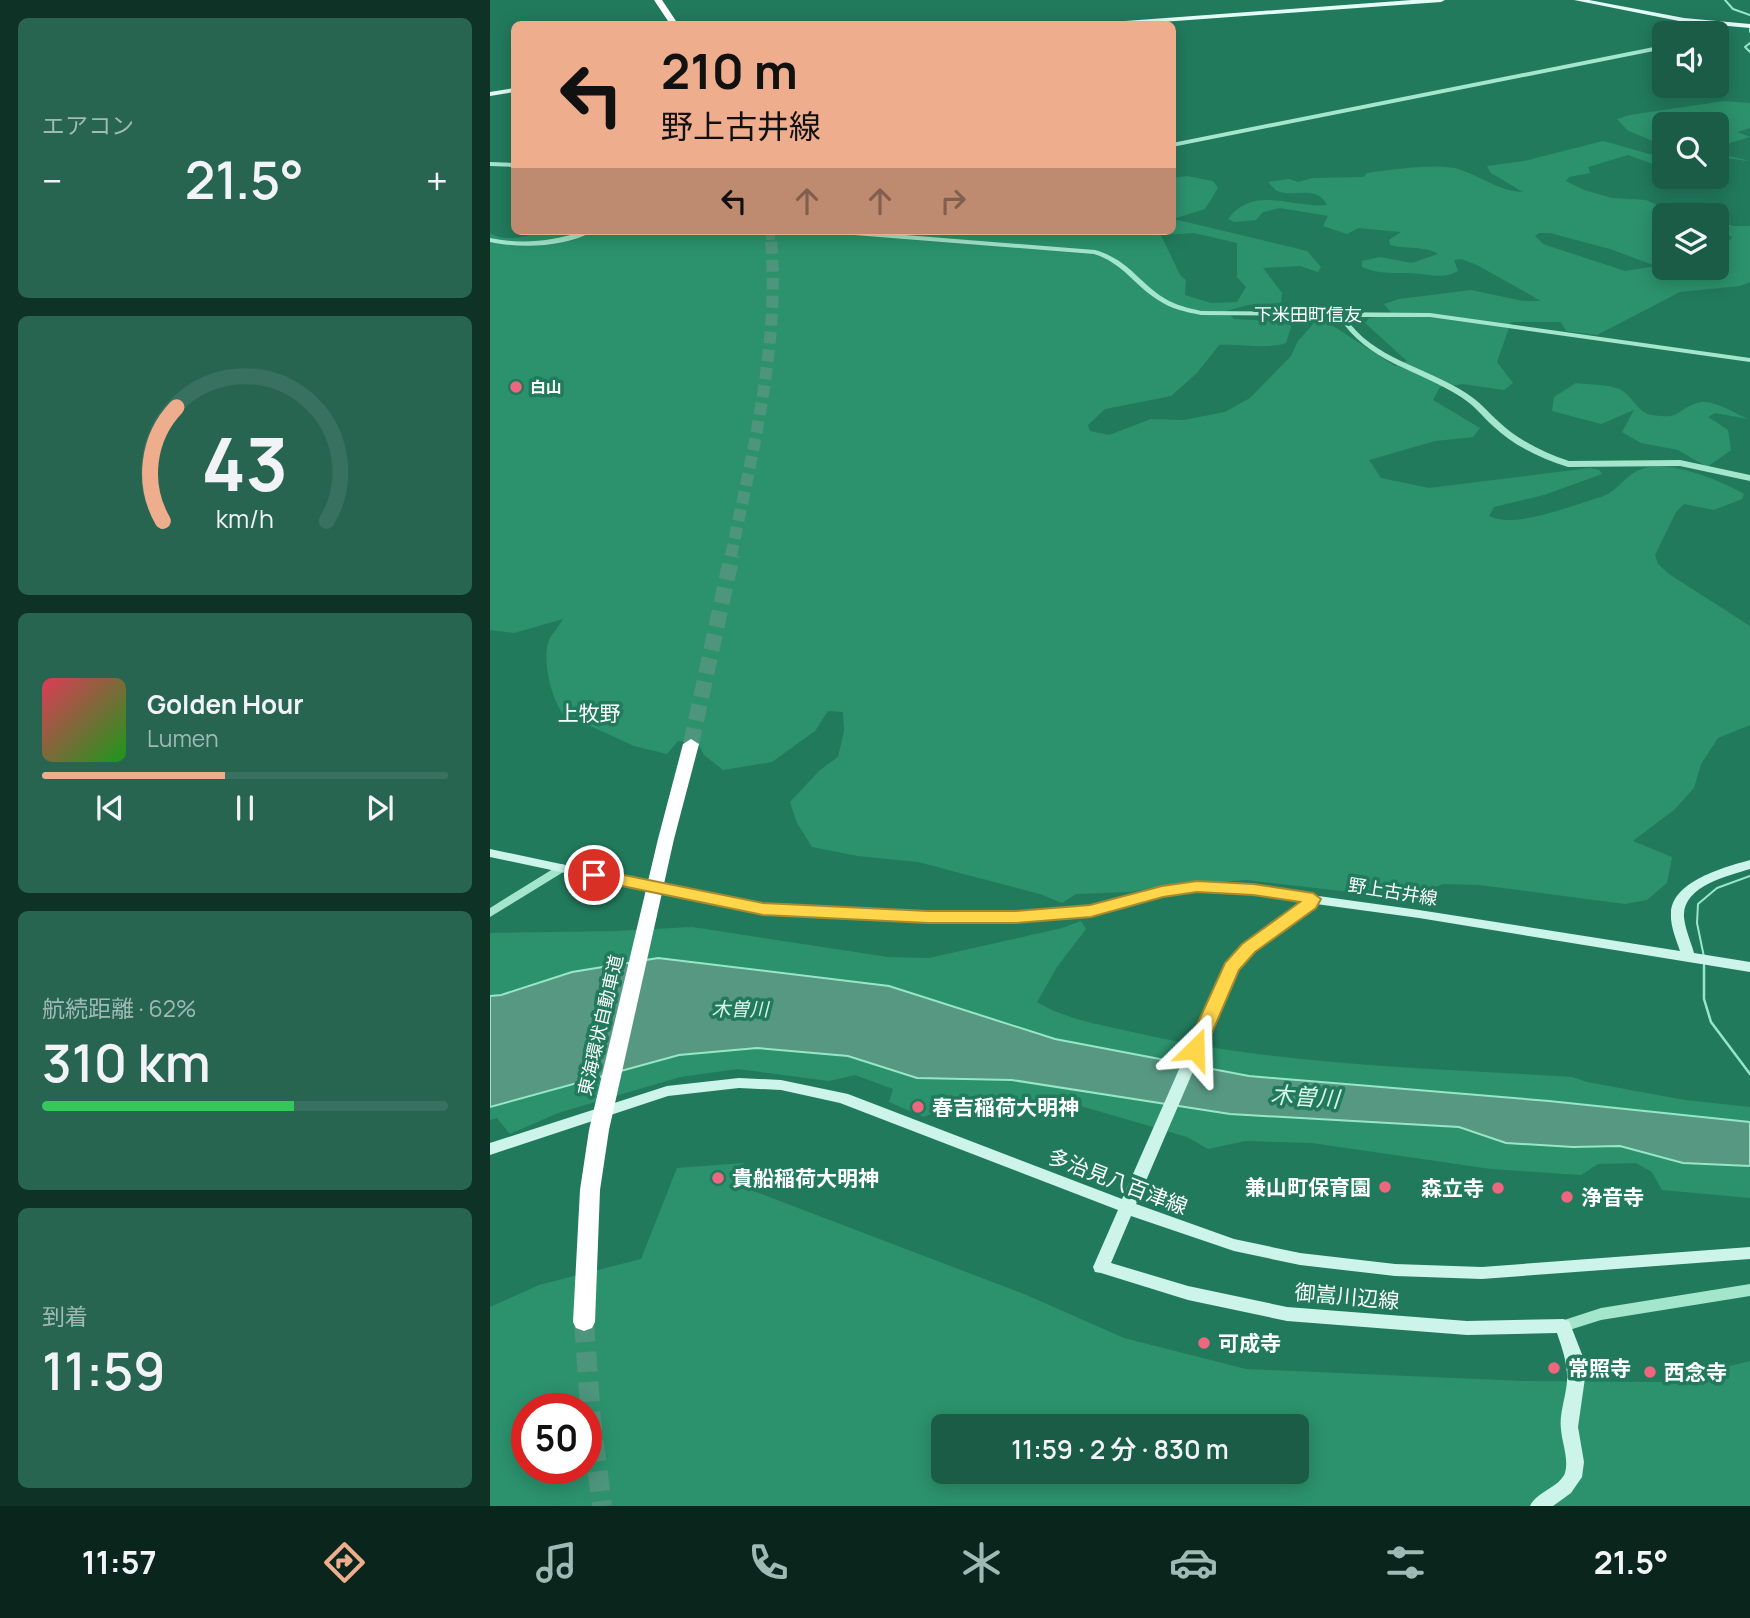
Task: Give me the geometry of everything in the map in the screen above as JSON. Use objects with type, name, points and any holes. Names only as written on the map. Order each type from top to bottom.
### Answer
[{"type":"highway","points":[[658,0],[672,21]]},
{"type":"highway","name":"東海環状自動車道","points":[[584,1322],[590,1191],[599,1130],[691,744]]},
{"type":"main road","points":[[1152,21],[1441,0]]},
{"type":"main road","points":[[1578,0],[1684,20],[1748,25]]},
{"type":"main road","points":[[490,94],[511,90]]},
{"type":"main road","name":"野上古井線","points":[[490,853],[738,906],[928,917],[1016,917],[1091,911],[1162,891],[1197,886],[1253,890],[1750,968]]},
{"type":"main road","points":[[1689,958],[1677,916],[1678,905],[1685,895],[1713,876],[1750,864]]},
{"type":"main road","points":[[1195,1049],[1231,967],[1248,948],[1313,899]]},
{"type":"main road","name":"御嵩川辺線","points":[[1195,1049],[1101,1267],[1188,1293],[1287,1314],[1467,1328],[1563,1326]]},
{"type":"main road","name":"多治見八百津線","points":[[490,1149],[629,1101],[667,1091],[738,1083],[780,1085],[843,1098],[1127,1209],[1234,1245],[1300,1259],[1395,1270],[1482,1273],[1750,1253]]},
{"type":"main road","points":[[1539,1506],[1565,1487],[1573,1477],[1574,1462],[1569,1427],[1576,1378],[1574,1357],[1563,1326]]},
{"type":"street","points":[[1176,144],[1652,49]]},
{"type":"street","points":[[490,164],[511,164]]},
{"type":"street","points":[[490,240],[510,245],[537,245],[576,235]]},
{"type":"street","points":[[880,235],[1095,252],[1121,262],[1162,299],[1201,313],[1430,315],[1750,360]]},
{"type":"street","points":[[1339,313],[1353,333],[1370,346],[1479,407],[1498,426],[1555,460],[1568,464],[1680,463],[1750,478]]},
{"type":"street","points":[[490,913],[561,868]]},
{"type":"street","points":[[1563,1326],[1601,1314],[1750,1290]]},
{"type":"shaded area","points":[[1724,101],[1750,103],[1750,128],[1737,132],[1750,137],[1729,144],[1729,112],[1652,112],[1652,141],[1627,130],[1617,119],[1630,115]]},
{"type":"shaded area","points":[[1603,141],[1652,155],[1652,164],[1628,155],[1588,167],[1590,173],[1569,177],[1566,181],[1584,190],[1612,198],[1646,200],[1653,203],[1652,265],[1610,249],[1550,233],[1539,233],[1535,236],[1543,244],[1625,271],[1652,267],[1652,280],[1729,280],[1729,240],[1732,237],[1729,235],[1729,224],[1750,226],[1750,282],[1740,286],[1680,292],[1597,335],[1566,331],[1561,322],[1511,322],[1497,362],[1513,383],[1504,390],[1463,384],[1440,387],[1433,400],[1480,428],[1473,437],[1435,441],[1369,460],[1381,478],[1429,488],[1590,468],[1599,470],[1602,474],[1544,495],[1494,507],[1489,516],[1500,519],[1529,518],[1604,496],[1634,473],[1650,467],[1693,472],[1744,494],[1742,499],[1714,510],[1684,504],[1676,512],[1655,555],[1658,564],[1669,574],[1750,626],[1750,725],[1718,738],[1701,764],[1694,788],[1674,810],[1633,841],[1672,857],[1667,883],[1647,900],[1625,904],[1479,885],[1443,884],[1400,901],[1385,896],[1246,880],[1163,886],[1129,892],[1076,894],[1062,903],[1040,894],[918,862],[858,856],[812,847],[797,823],[790,802],[820,770],[838,757],[844,731],[843,712],[828,711],[815,731],[772,762],[723,770],[704,755],[698,743],[678,741],[667,754],[634,746],[562,713],[551,689],[547,651],[549,640],[563,619],[514,633],[490,630],[490,233],[508,238],[530,235],[1161,235],[1180,275],[1186,280],[1185,295],[1211,303],[1237,302],[1246,287],[1237,277],[1237,243],[1194,233],[1176,234],[1178,220],[1307,251],[1321,267],[1318,272],[1300,266],[1263,268],[1282,293],[1281,303],[1248,305],[1226,311],[1234,319],[1289,322],[1291,327],[1286,343],[1270,346],[1219,345],[1197,373],[1171,396],[1105,409],[1088,425],[1090,431],[1109,435],[1151,419],[1184,420],[1225,412],[1250,398],[1291,356],[1298,341],[1315,322],[1327,322],[1395,366],[1407,361],[1365,323],[1369,318],[1393,315],[1384,304],[1399,299],[1471,290],[1523,301],[1541,301],[1477,265],[1461,259],[1454,260],[1458,271],[1446,275],[1384,273],[1362,267],[1362,261],[1380,257],[1412,263],[1438,254],[1390,245],[1389,240],[1401,232],[1358,228],[1347,234],[1323,226],[1328,216],[1280,208],[1263,212],[1256,220],[1234,222],[1228,219],[1238,209],[1262,200],[1327,205],[1317,195],[1283,193],[1268,182],[1364,177],[1367,173],[1415,167],[1461,170],[1506,189],[1523,192],[1491,173],[1487,166],[1524,161]]},
{"type":"shaded area","points":[[1187,176],[1213,181],[1218,188],[1205,209],[1176,218],[1176,178]]},
{"type":"shaded area","points":[[1576,383],[1619,389],[1647,414],[1674,415],[1703,402],[1716,404],[1748,419],[1715,413],[1708,417],[1728,430],[1731,450],[1707,467],[1678,450],[1641,443],[1622,432],[1634,410],[1601,424],[1552,411],[1554,397]]},
{"type":"shaded area","points":[[1081,921],[1086,929],[1057,967],[1037,1002],[1081,1020],[1182,1042],[1293,1058],[1572,1077],[1685,1100],[1750,1107],[1750,1122],[1549,1101],[1249,1076],[1055,1039],[889,986],[658,958],[490,996],[490,933],[692,927],[888,957],[929,958],[1062,928]]},
{"type":"shaded area","points":[[757,1048],[848,1056],[917,1078],[1012,1080],[1230,1114],[1459,1127],[1506,1143],[1573,1147],[1620,1146],[1683,1163],[1750,1166],[1750,1198],[1662,1190],[1652,1172],[1636,1163],[1598,1164],[1581,1175],[1491,1169],[1312,1143],[1245,1141],[1208,1149],[1187,1137],[1074,1104],[964,1098],[924,1117],[889,1102],[893,1089],[855,1075],[829,1081],[738,1069],[680,1077],[558,1113],[510,1134],[497,1118],[490,1120],[490,1107],[679,1055]]},
{"type":"shaded area","points":[[743,1163],[748,1189],[1024,1294],[1124,1338],[1246,1369],[1523,1381],[1665,1382],[1750,1361],[1750,1506],[490,1506],[490,1307],[539,1285],[641,1259],[677,1168]]},
{"type":"water","name":"木曽川","points":[[658,958],[889,986],[1055,1039],[1249,1076],[1549,1101],[1750,1122],[1750,1166],[1683,1163],[1620,1146],[1573,1147],[1506,1143],[1459,1127],[1230,1114],[1012,1080],[917,1078],[848,1056],[757,1048],[679,1055],[490,1107],[490,996],[501,995],[572,972]]},
{"type":"waterway","points":[[1725,0],[1733,9],[1750,15]]},
{"type":"waterway","points":[[1750,43],[1745,47],[1750,52]]},
{"type":"waterway","points":[[1704,957],[1697,923],[1698,904],[1717,888],[1750,876]]},
{"type":"waterway","points":[[1704,963],[1704,999],[1711,1022],[1750,1074]]},
{"type":"tunnel","points":[[770,235],[771,242]]},
{"type":"tunnel","points":[[731,556],[768,359],[773,280],[771,240]]},
{"type":"tunnel","points":[[691,744],[732,555]]},
{"type":"tunnel","points":[[584,1322],[591,1420],[602,1506]]},
{"type":"place","name":"白山","points":[[516,387]]},
{"type":"place","name":"春吉稲荷大明神","points":[[918,1107]]},
{"type":"place","name":"貴船稲荷大明神","points":[[718,1178]]},
{"type":"place","name":"兼山町保育園","points":[[1385,1187]]},
{"type":"place","name":"森立寺","points":[[1498,1188]]},
{"type":"place","name":"浄音寺","points":[[1567,1197]]},
{"type":"place","name":"可成寺","points":[[1204,1343]]},
{"type":"place","name":"常照寺","points":[[1554,1368]]},
{"type":"place","name":"西念寺","points":[[1650,1372]]},
{"type":"district","name":"下米田町信友","points":[[1308,314]]},
{"type":"district","name":"上牧野","points":[[589,713]]},
{"type":"route","points":[[594,875],[738,906],[928,917],[1016,917],[1091,911],[1162,891],[1197,886],[1253,890],[1313,899],[1248,948],[1231,967],[1195,1049]]}]
